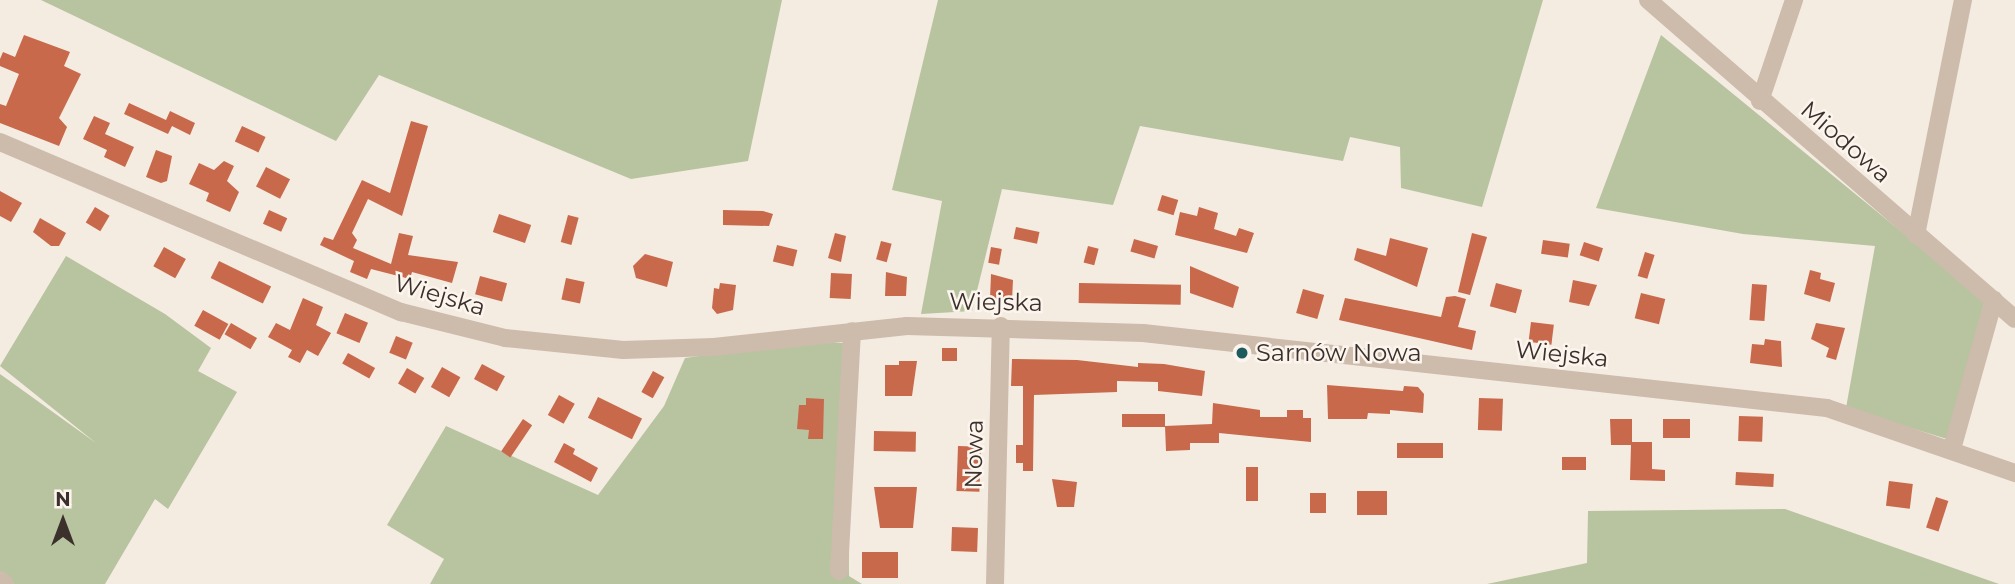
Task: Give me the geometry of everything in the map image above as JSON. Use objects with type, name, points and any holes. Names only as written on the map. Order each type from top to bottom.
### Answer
[{"type":"street","name":"Miodowa","points":[[1648,0],[1760,101],[2015,318]]},
{"type":"street","points":[[1760,101],[1794,0]]},
{"type":"street","points":[[1916,235],[1963,0]]},
{"type":"street","name":"Wiejska","points":[[0,142],[283,265],[401,312],[470,331],[545,344],[623,350],[714,347],[852,331],[1001,326],[1143,333],[1784,402],[1852,415],[2015,473]]},
{"type":"street","points":[[1952,449],[1994,300]]},
{"type":"street","name":"Nowa","points":[[995,584],[1001,326]]},
{"type":"street","points":[[839,571],[852,331]]},
{"type":"street","points":[[0,580],[5,584]]},
{"type":"green space","points":[[41,0],[782,0],[748,161],[631,179],[379,75],[336,141]]},
{"type":"green space","points":[[938,0],[1543,0],[1482,207],[1401,188],[1400,147],[1350,137],[1343,161],[1140,126],[1113,205],[1002,189],[972,311],[921,314],[942,201],[892,190]]},
{"type":"green space","points":[[1661,35],[1985,300],[1947,439],[1846,408],[1875,246],[1743,234],[1596,208]]},
{"type":"green space","points":[[66,256],[165,314],[211,348],[198,371],[237,392],[168,509],[155,499],[105,584],[14,584],[0,572],[0,374],[96,443],[0,366]]},
{"type":"green space","points":[[795,343],[847,343],[849,576],[862,584],[430,584],[444,559],[387,525],[446,426],[598,495],[664,406],[685,358]]},
{"type":"green space","points":[[1785,509],[1999,584],[1487,584],[1587,563],[1588,511]]},
{"type":"building","points":[[24,35],[70,52],[64,66],[81,74],[59,118],[67,127],[59,146],[0,123],[0,104],[6,106],[19,74],[0,66],[0,59],[3,52],[15,57]]},
{"type":"building","points":[[129,103],[166,120],[170,111],[195,123],[190,135],[172,126],[168,134],[124,114]]},
{"type":"building","points":[[94,116],[110,123],[105,134],[134,147],[125,167],[104,157],[107,150],[83,139]]},
{"type":"building","points":[[411,121],[428,126],[402,216],[368,199],[352,233],[357,240],[353,248],[391,264],[399,233],[413,236],[408,255],[458,262],[452,283],[412,272],[410,279],[371,269],[367,279],[350,272],[354,261],[320,245],[324,237],[333,240],[362,180],[390,193]]},
{"type":"building","points":[[242,126],[266,137],[258,152],[235,141]]},
{"type":"building","points":[[156,150],[172,156],[167,181],[161,183],[146,177]]},
{"type":"building","points":[[224,161],[234,166],[227,181],[239,192],[230,212],[206,201],[209,193],[189,184],[199,163],[214,170]]},
{"type":"building","points":[[266,167],[290,179],[280,199],[256,187]]},
{"type":"building","points":[[0,191],[22,203],[11,222],[0,216]]},
{"type":"building","points":[[1162,195],[1178,200],[1174,215],[1157,210]]},
{"type":"building","points":[[95,207],[110,216],[100,231],[86,222]]},
{"type":"building","points":[[1199,207],[1218,213],[1214,229],[1236,236],[1239,228],[1254,233],[1247,253],[1175,235],[1180,212],[1197,216]]},
{"type":"building","points":[[269,210],[287,218],[281,232],[263,224]]},
{"type":"building","points":[[723,210],[763,211],[773,214],[769,226],[723,225]]},
{"type":"building","points":[[499,214],[531,225],[525,243],[493,232]]},
{"type":"building","points":[[568,215],[579,218],[571,245],[561,242]]},
{"type":"building","points":[[40,218],[66,233],[59,246],[51,246],[33,232]]},
{"type":"building","points":[[1016,227],[1039,232],[1037,244],[1014,239]]},
{"type":"building","points":[[835,233],[846,236],[841,262],[828,258]]},
{"type":"building","points":[[1472,233],[1487,237],[1470,295],[1458,292]]},
{"type":"building","points":[[1390,238],[1428,248],[1417,287],[1354,260],[1357,248],[1386,256]]},
{"type":"building","points":[[1134,239],[1158,246],[1154,258],[1130,251]]},
{"type":"building","points":[[1543,240],[1570,244],[1568,258],[1541,254]]},
{"type":"building","points":[[881,241],[892,244],[887,262],[876,259]]},
{"type":"building","points":[[1584,242],[1603,248],[1599,261],[1580,255]]},
{"type":"building","points":[[777,245],[797,250],[793,267],[773,261]]},
{"type":"building","points":[[1088,246],[1099,249],[1094,265],[1084,262]]},
{"type":"building","points":[[164,247],[186,259],[175,278],[153,266]]},
{"type":"building","points":[[991,247],[1002,249],[999,265],[988,263]]},
{"type":"building","points":[[1645,252],[1655,255],[1647,279],[1638,276]]},
{"type":"building","points":[[645,254],[673,262],[667,287],[636,278],[633,266]]},
{"type":"building","points":[[219,261],[271,286],[263,304],[211,278]]},
{"type":"building","points":[[1190,266],[1239,287],[1233,308],[1190,293]]},
{"type":"building","points":[[1810,270],[1821,273],[1820,279],[1835,283],[1830,302],[1804,294]]},
{"type":"building","points":[[886,272],[907,277],[906,296],[885,296]]},
{"type":"building","points":[[831,273],[852,274],[851,299],[830,298]]},
{"type":"building","points":[[991,274],[1013,280],[1012,300],[990,299]]},
{"type":"building","points":[[480,276],[507,283],[502,302],[475,294]]},
{"type":"building","points":[[566,278],[585,282],[580,303],[561,300]]},
{"type":"building","points":[[1573,280],[1597,285],[1589,306],[1569,302]]},
{"type":"building","points":[[720,283],[736,285],[733,310],[717,314],[712,308],[714,288],[719,289]]},
{"type":"building","points":[[1079,283],[1181,285],[1181,305],[1079,303]]},
{"type":"building","points":[[1496,283],[1522,290],[1516,313],[1490,306]]},
{"type":"building","points":[[1752,284],[1767,285],[1764,321],[1749,320]]},
{"type":"building","points":[[1303,289],[1324,295],[1317,319],[1296,313]]},
{"type":"building","points":[[1641,293],[1665,299],[1659,324],[1635,318]]},
{"type":"building","points":[[1446,297],[1466,299],[1458,327],[1476,331],[1472,350],[1339,320],[1345,298],[1441,317]]},
{"type":"building","points":[[303,298],[323,307],[316,325],[331,333],[318,356],[307,350],[300,363],[288,357],[292,350],[268,337],[276,323],[290,330]]},
{"type":"building","points":[[203,310],[228,324],[220,340],[194,326]]},
{"type":"building","points":[[345,313],[368,323],[359,343],[336,333]]},
{"type":"building","points":[[1531,322],[1554,325],[1551,345],[1529,342]]},
{"type":"building","points":[[231,323],[257,338],[250,349],[224,334]]},
{"type":"building","points":[[1816,323],[1845,328],[1836,360],[1826,357],[1829,348],[1811,339]]},
{"type":"building","points":[[396,336],[413,343],[406,359],[389,353]]},
{"type":"building","points":[[1765,339],[1781,341],[1782,367],[1750,363],[1752,344],[1764,345]]},
{"type":"building","points":[[942,348],[957,348],[957,361],[942,361]]},
{"type":"building","points":[[348,353],[375,368],[369,379],[342,363]]},
{"type":"building","points":[[1012,359],[1077,360],[1138,367],[1138,363],[1164,364],[1205,371],[1202,396],[1158,391],[1158,382],[1117,381],[1117,392],[1034,395],[1033,471],[1023,471],[1023,463],[1016,463],[1016,445],[1023,445],[1023,386],[1011,386]]},
{"type":"building","points":[[899,361],[917,361],[912,396],[885,396],[885,365],[899,365]]},
{"type":"building","points":[[482,364],[505,376],[497,391],[474,379]]},
{"type":"building","points":[[442,367],[460,377],[449,397],[431,387]]},
{"type":"building","points":[[407,368],[424,378],[415,394],[398,384]]},
{"type":"building","points":[[653,371],[664,377],[653,398],[641,392]]},
{"type":"building","points":[[1327,385],[1403,391],[1404,386],[1418,387],[1424,394],[1423,413],[1390,410],[1390,414],[1368,413],[1367,419],[1328,419]]},
{"type":"building","points":[[559,395],[575,404],[564,424],[548,415]]},
{"type":"building","points":[[598,397],[642,418],[632,439],[588,418]]},
{"type":"building","points":[[806,398],[824,399],[823,439],[808,439],[809,430],[797,429],[799,405],[806,405]]},
{"type":"building","points":[[1479,398],[1503,399],[1502,431],[1478,430]]},
{"type":"building","points":[[1213,403],[1260,410],[1260,417],[1287,417],[1287,410],[1303,410],[1303,418],[1311,418],[1311,442],[1219,433],[1219,443],[1190,443],[1190,450],[1166,451],[1165,426],[1212,424]]},
{"type":"building","points":[[1122,414],[1165,414],[1165,427],[1122,427]]},
{"type":"building","points":[[1739,416],[1763,417],[1762,442],[1738,441]]},
{"type":"building","points":[[523,419],[532,425],[510,457],[501,451]]},
{"type":"building","points":[[1610,419],[1632,419],[1632,442],[1652,442],[1652,469],[1665,470],[1665,481],[1630,480],[1631,445],[1611,445]]},
{"type":"building","points":[[1663,419],[1690,419],[1690,438],[1663,438]]},
{"type":"building","points":[[874,431],[916,432],[916,452],[874,451]]},
{"type":"building","points":[[564,443],[575,449],[573,454],[598,468],[591,482],[554,462]]},
{"type":"building","points":[[1397,443],[1443,443],[1443,458],[1397,458]]},
{"type":"building","points":[[958,446],[981,447],[979,492],[956,491]]},
{"type":"building","points":[[1562,457],[1586,457],[1586,470],[1562,470]]},
{"type":"building","points":[[1246,467],[1258,467],[1258,501],[1246,501]]},
{"type":"building","points":[[1736,472],[1774,474],[1773,487],[1735,485]]},
{"type":"building","points":[[1052,479],[1077,482],[1074,507],[1057,507]]},
{"type":"building","points":[[1889,481],[1913,484],[1910,509],[1886,506]]},
{"type":"building","points":[[874,487],[917,487],[913,528],[880,528]]},
{"type":"building","points":[[1357,491],[1387,491],[1387,515],[1357,515]]},
{"type":"building","points":[[1310,493],[1326,493],[1326,513],[1310,513]]},
{"type":"building","points":[[1936,497],[1948,501],[1938,531],[1926,527]]},
{"type":"building","points":[[952,527],[978,528],[977,552],[951,551]]},
{"type":"building","points":[[862,552],[898,552],[898,578],[862,578]]},
{"type":"place","name":"Sarnów Nowa","points":[[1242,353]]}]
